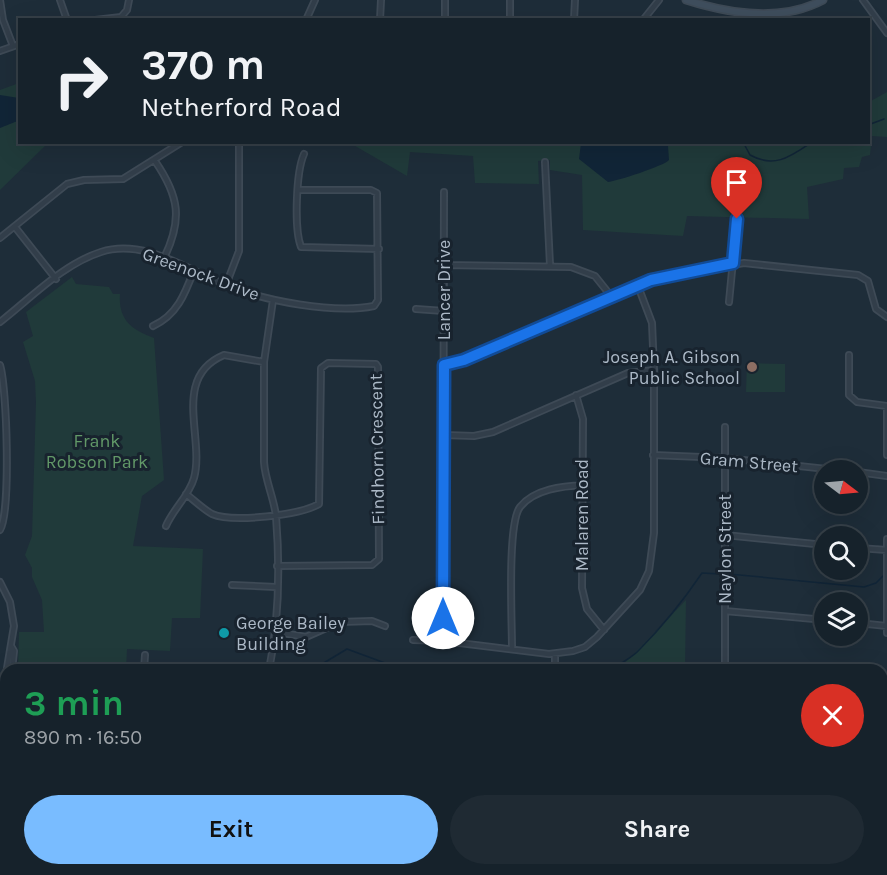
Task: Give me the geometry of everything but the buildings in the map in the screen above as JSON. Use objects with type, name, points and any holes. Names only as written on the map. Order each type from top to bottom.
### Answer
[{"type":"street","points":[[0,0],[3,20],[13,46]]},
{"type":"street","points":[[60,0],[66,18]]},
{"type":"street","points":[[112,18],[121,17],[127,10],[129,0]]},
{"type":"street","points":[[307,18],[315,0]]},
{"type":"street","points":[[380,18],[381,0]]},
{"type":"street","points":[[445,0],[445,18]]},
{"type":"street","points":[[510,0],[510,18]]},
{"type":"street","points":[[574,18],[575,0]]},
{"type":"street","points":[[645,18],[659,0]]},
{"type":"street","points":[[686,0],[711,7],[770,14],[792,12],[823,0]]},
{"type":"street","points":[[863,0],[887,33]]},
{"type":"street","points":[[0,51],[18,45]]},
{"type":"street","points":[[0,238],[67,184],[84,180],[123,179],[179,144]]},
{"type":"street","points":[[226,285],[239,251],[239,144]]},
{"type":"street","points":[[304,154],[299,166],[298,190],[301,247],[379,249]]},
{"type":"street","points":[[155,161],[175,196],[175,226],[164,258]]},
{"type":"street","points":[[545,162],[550,265]]},
{"type":"street","name":"Greenock Drive","points":[[0,322],[80,262],[103,251],[137,249],[194,270],[226,285],[273,300],[321,306],[374,306],[378,300],[377,193],[371,190],[298,190]]},
{"type":"street","name":"Lancer Drive","points":[[443,641],[444,192]]},
{"type":"street","points":[[729,302],[737,219]]},
{"type":"street","points":[[15,227],[56,279]]},
{"type":"street","points":[[444,365],[464,360],[638,286],[668,276],[733,263],[858,275],[868,281],[876,309],[887,317]]},
{"type":"street","points":[[443,265],[550,265],[584,270],[604,284],[611,296]]},
{"type":"street","points":[[153,326],[164,321],[177,309],[194,270]]},
{"type":"street","points":[[413,640],[443,641],[555,654],[585,646],[604,630],[635,596],[649,571],[654,532],[652,323],[638,286]]},
{"type":"street","points":[[270,664],[277,632],[276,514],[264,462],[264,362],[273,300]]},
{"type":"street","points":[[416,309],[444,311]]},
{"type":"street","points":[[166,526],[172,511],[186,494],[196,470],[192,398],[197,382],[212,364],[224,355],[264,362]]},
{"type":"street","points":[[849,355],[849,395],[857,402],[887,406],[887,455]]},
{"type":"street","name":"Findhorn Crescent","points":[[276,514],[319,504],[321,369],[324,364],[362,362],[376,364],[378,367],[379,559],[372,565],[277,566]]},
{"type":"street","points":[[0,365],[4,395],[6,508],[0,530]]},
{"type":"street","points":[[444,435],[474,436],[493,432],[628,373],[654,370]]},
{"type":"street","name":"Malaren Road","points":[[576,395],[582,419],[584,485],[582,588],[587,609],[604,630]]},
{"type":"street","name":"Naylon Street","points":[[725,427],[725,664]]},
{"type":"street","name":"Gram Street","points":[[653,455],[725,458],[814,468]]},
{"type":"street","points":[[868,473],[887,476]]},
{"type":"street","points":[[512,648],[513,541],[518,509],[541,493],[558,487],[584,485]]},
{"type":"street","points":[[186,494],[212,514],[251,518],[276,514]]},
{"type":"street","points":[[725,535],[814,543]]},
{"type":"street","points":[[887,539],[887,633]]},
{"type":"street","points":[[868,549],[887,550]]},
{"type":"street","points":[[0,582],[13,614],[11,646],[6,664]]},
{"type":"street","points":[[232,585],[276,587]]},
{"type":"street","points":[[725,611],[814,619]]},
{"type":"street","points":[[277,632],[306,637],[340,622],[372,621],[385,626]]},
{"type":"street","points":[[868,624],[887,626]]},
{"type":"street","points":[[11,646],[14,651],[13,664]]},
{"type":"street","points":[[555,654],[555,664]]},
{"type":"street","points":[[144,664],[145,655]]},
{"type":"green space","points":[[18,83],[18,144],[47,144],[0,190],[0,90]]},
{"type":"green space","points":[[887,92],[887,137],[872,136],[870,155],[862,157],[859,167],[844,168],[843,179],[807,187],[809,219],[687,216],[683,236],[583,230],[582,175],[550,170],[550,160],[538,161],[539,184],[475,183],[473,156],[410,152],[407,176],[352,144],[870,144],[870,101]]},
{"type":"green space","name":"Frank Robson Park","points":[[72,277],[76,284],[109,287],[113,294],[120,294],[121,311],[128,323],[154,338],[164,480],[142,496],[133,546],[203,549],[200,618],[172,618],[170,651],[127,649],[126,664],[18,664],[19,632],[44,632],[42,600],[32,577],[32,568],[25,555],[32,536],[36,402],[35,381],[23,342],[33,336],[26,312]]},
{"type":"green space","points":[[747,363],[785,364],[785,392],[746,392]]},
{"type":"green space","points":[[686,600],[685,664],[624,664]]},
{"type":"water","points":[[0,95],[18,98],[18,121],[0,128]]},
{"type":"water","points":[[581,144],[663,144],[668,146],[669,160],[650,169],[608,182],[579,159]]},
{"type":"waterway","points":[[870,124],[884,119]]},
{"type":"waterway","points":[[744,144],[750,155],[767,161],[790,156],[809,144]]},
{"type":"waterway","points":[[620,664],[636,653],[656,632],[702,573],[721,574]]},
{"type":"waterway","points":[[729,574],[864,587],[876,583],[883,576]]},
{"type":"waterway","points":[[322,664],[347,649],[388,664]]},
{"type":"waterway","points":[[624,663],[629,664]]},
{"type":"place","name":"Joseph A. Gibson Public School","points":[[752,367]]},
{"type":"place","name":"George Bailey Building","points":[[224,633]]},
{"type":"route","points":[[443,618],[444,365],[464,360],[651,280],[733,263],[737,219]]}]
